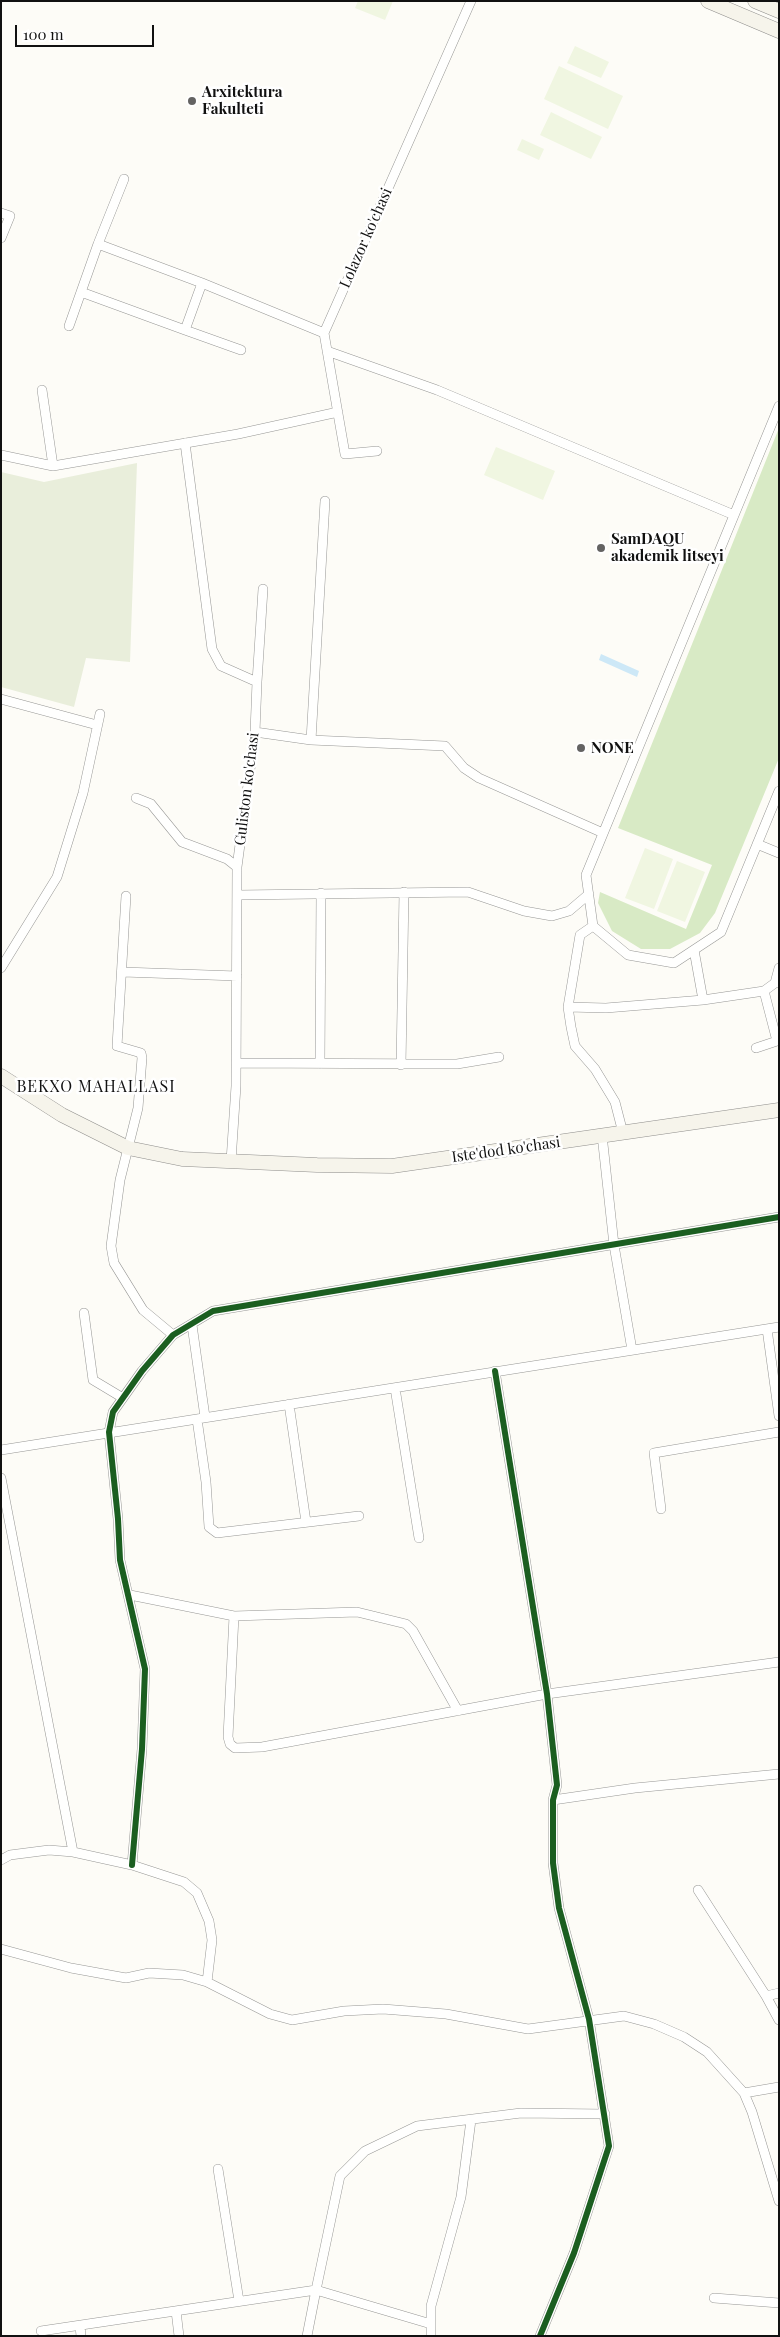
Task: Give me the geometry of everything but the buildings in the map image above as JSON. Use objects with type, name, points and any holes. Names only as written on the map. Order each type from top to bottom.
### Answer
[{"type":"street","name":"Lolazor ko'chasi","points":[[324,333],[471,1]]},
{"type":"street","points":[[708,1],[779,31]]},
{"type":"street","points":[[755,1],[776,7]]},
{"type":"street","points":[[69,326],[98,244],[124,179]]},
{"type":"street","points":[[1,213],[10,216],[1,238]]},
{"type":"street","points":[[98,244],[202,283],[324,333],[345,454],[377,451]]},
{"type":"street","points":[[185,330],[202,283]]},
{"type":"street","points":[[81,292],[240,350]]},
{"type":"street","points":[[327,351],[437,390],[734,515]]},
{"type":"street","points":[[42,390],[52,466]]},
{"type":"street","points":[[779,406],[586,875],[593,926],[628,955],[674,963],[720,932],[779,791]]},
{"type":"street","points":[[1,455],[52,466],[185,444],[338,412]]},
{"type":"street","points":[[185,444],[212,648],[221,666],[257,682]]},
{"type":"street","points":[[311,740],[325,501]]},
{"type":"street","name":"Guliston ko'chasi","points":[[231,1161],[236,1063],[237,867],[255,732],[263,589]]},
{"type":"street","points":[[1,699],[97,725]]},
{"type":"street","points":[[1,968],[57,878],[83,792],[100,714]]},
{"type":"street","points":[[255,732],[311,740],[445,746],[464,768],[479,778],[603,833]]},
{"type":"street","points":[[136,798],[151,804],[182,842],[227,859],[237,867]]},
{"type":"street","points":[[757,844],[779,853]]},
{"type":"street","points":[[401,1065],[404,892]]},
{"type":"street","points":[[238,895],[468,892],[524,911],[552,916],[569,911],[589,894]]},
{"type":"street","points":[[320,1064],[321,893]]},
{"type":"street","points":[[126,896],[123,972],[117,1046],[141,1053],[142,1058],[138,1108],[120,1180],[113,1237],[114,1263],[143,1310],[173,1335]]},
{"type":"street","points":[[593,926],[580,935],[568,1007],[574,1046],[595,1069],[615,1102],[623,1133]]},
{"type":"street","points":[[694,950],[703,1000]]},
{"type":"street","points":[[568,1007],[606,1008],[703,1000],[764,991],[777,983],[779,968]]},
{"type":"street","points":[[123,972],[237,976]]},
{"type":"street","points":[[756,1048],[777,1041],[764,991]]},
{"type":"street","points":[[236,1063],[457,1064],[499,1057]]},
{"type":"street","name":"Iste'dod ko'chasi","points":[[1,1076],[62,1115],[128,1148],[182,1159],[392,1166],[779,1110]]},
{"type":"street","points":[[602,1135],[614,1245],[632,1350]]},
{"type":"street","points":[[132,1865],[142,1749],[145,1669],[130,1595],[124,1582],[120,1560],[118,1519],[108,1432],[113,1412],[142,1371],[173,1335],[213,1311],[779,1217]]},
{"type":"street","points":[[84,1313],[93,1380],[123,1398]]},
{"type":"street","points":[[192,1325],[201,1418],[208,1527],[217,1533],[359,1516]]},
{"type":"street","points":[[1,1450],[779,1327]]},
{"type":"street","points":[[767,1329],[779,1416]]},
{"type":"street","points":[[495,1371],[547,1694],[557,1785],[553,1800],[552,1864],[558,1908],[589,2019],[610,2146],[574,2253],[540,2336]]},
{"type":"street","points":[[395,1388],[419,1538]]},
{"type":"street","points":[[289,1404],[306,1522]]},
{"type":"street","points":[[661,1509],[654,1452],[779,1432]]},
{"type":"street","points":[[1,1478],[73,1852]]},
{"type":"street","points":[[130,1595],[234,1616],[356,1612],[406,1624],[413,1631],[458,1710]]},
{"type":"street","points":[[234,1616],[228,1737],[232,1747],[262,1747],[547,1694],[779,1662]]},
{"type":"street","points":[[553,1800],[635,1788],[779,1774]]},
{"type":"street","points":[[1,1860],[10,1855],[49,1850],[73,1852],[132,1865],[184,1882],[197,1893],[204,1906],[210,1930],[211,1956],[207,1982]]},
{"type":"street","points":[[698,1890],[766,1996],[779,2020]]},
{"type":"street","points":[[1,1950],[71,1968],[126,1978],[149,1973],[183,1975],[207,1982],[270,2014],[292,2020],[344,2011],[383,2009],[446,2014],[528,2029],[589,2019],[624,2016],[654,2024],[684,2037],[706,2052],[744,2093],[752,2112],[779,2201]]},
{"type":"street","points":[[766,1996],[779,1993]]},
{"type":"street","points":[[744,2093],[779,2087]]},
{"type":"street","points":[[307,2336],[340,2176],[365,2151],[417,2126],[521,2113],[605,2114]]},
{"type":"street","points":[[431,2336],[431,2306],[461,2198],[471,2120]]},
{"type":"street","points":[[218,2169],[239,2301]]},
{"type":"street","points":[[41,2331],[316,2290],[431,2324]]},
{"type":"street","points":[[714,2298],[779,2303]]},
{"type":"street","points":[[176,2311],[179,2336]]},
{"type":"street","points":[[80,2326],[81,2336]]},
{"type":"green space","points":[[358,1],[393,1],[385,20],[355,8]]},
{"type":"green space","points":[[575,46],[609,62],[601,78],[567,63]]},
{"type":"green space","points":[[559,66],[623,96],[608,129],[544,99]]},
{"type":"green space","points":[[551,112],[602,137],[591,159],[540,135]]},
{"type":"green space","points":[[522,139],[544,149],[539,160],[517,150]]},
{"type":"green space","points":[[779,428],[779,758],[715,913],[700,933],[670,949],[641,949],[612,931],[598,903],[600,892],[686,929],[712,865],[618,828]]},
{"type":"green space","points":[[496,447],[555,471],[543,500],[484,475]]},
{"type":"green space","points":[[137,463],[130,662],[86,658],[74,707],[1,687],[1,472],[44,482]]},
{"type":"green space","points":[[645,848],[673,859],[654,909],[625,898]]},
{"type":"green space","points":[[677,861],[705,872],[685,922],[657,911]]},
{"type":"water","points":[[601,654],[639,671],[637,677],[599,660]]},
{"type":"cycle path","points":[[132,1865],[142,1749],[145,1669],[120,1560],[118,1519],[109,1432],[113,1412],[142,1371],[173,1335],[213,1311],[779,1217]]},
{"type":"cycle path","points":[[495,1371],[547,1694],[557,1785],[553,1800],[553,1863],[559,1908],[589,2019],[609,2146],[574,2253],[540,2336]]},
{"type":"place","name":"Arxitektura Fakulteti","points":[[192,101]]},
{"type":"place","name":"SamDAQU akademik litseyi","points":[[601,548]]},
{"type":"place","name":"NONE","points":[[581,748]]},
{"type":"district","name":"BEKXO MAHALLASI","points":[[96,1087]]}]
